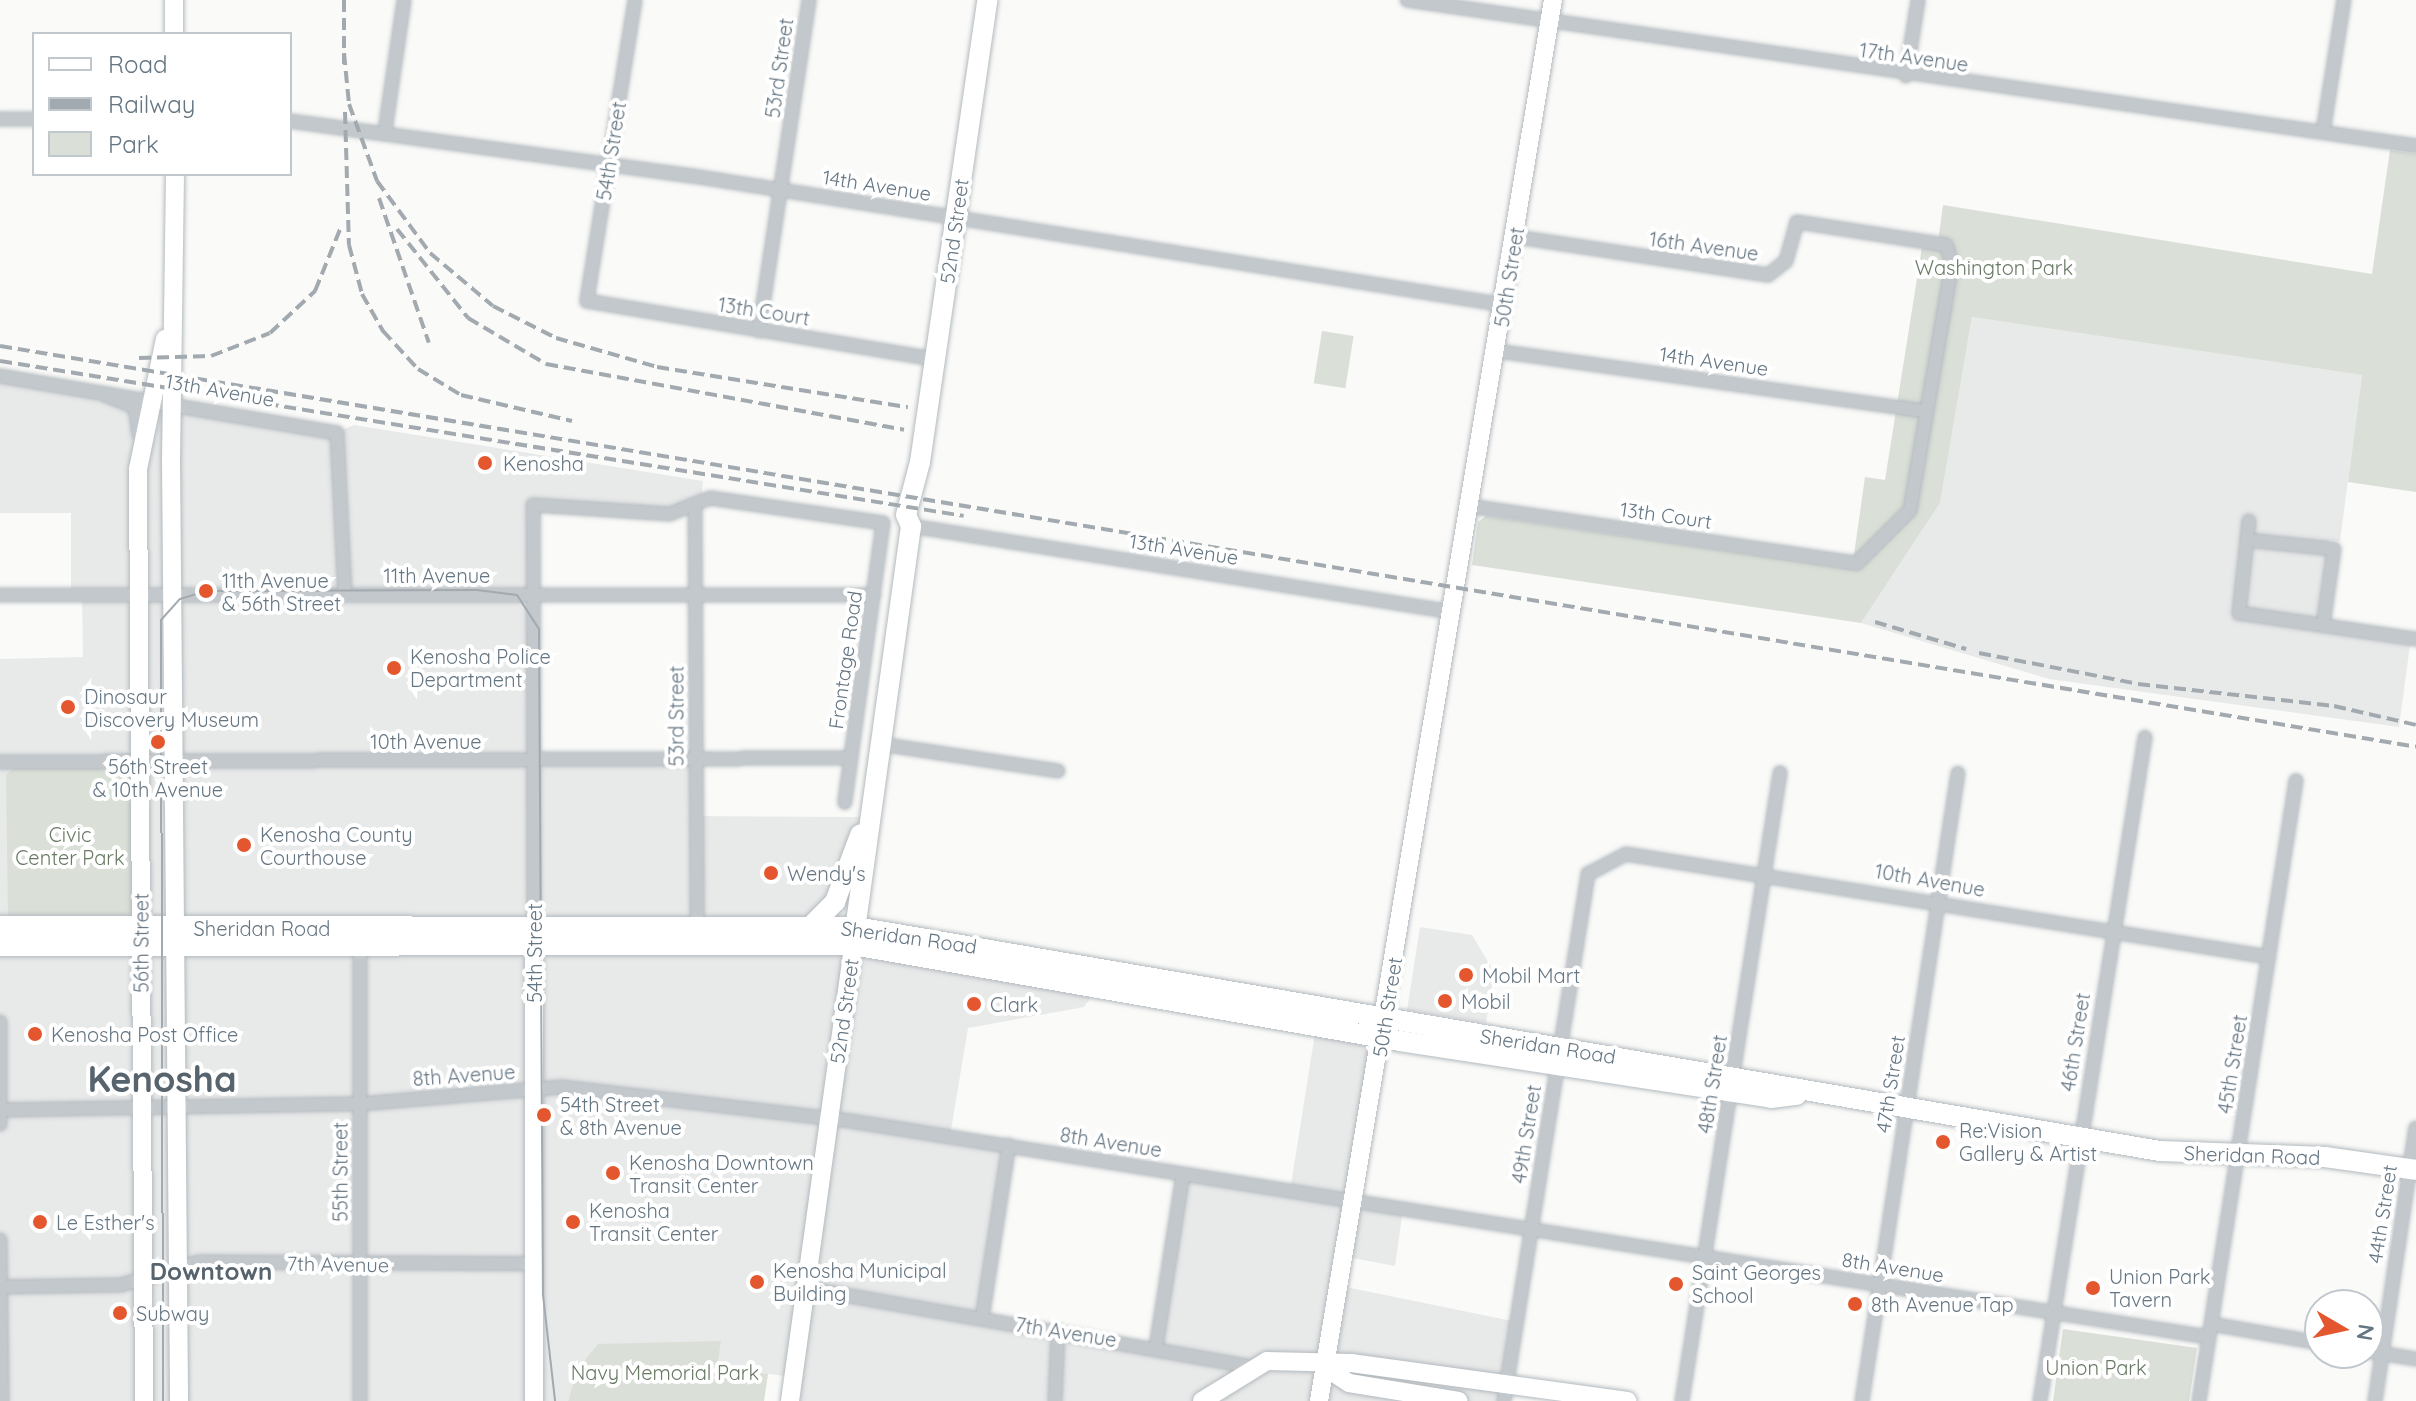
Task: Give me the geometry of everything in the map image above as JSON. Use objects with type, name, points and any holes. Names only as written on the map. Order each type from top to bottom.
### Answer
[{"type":"main road","name":"52nd Street","points":[[854,936],[911,526],[920,517],[926,475],[920,462],[987,0]]},
{"type":"main road","points":[[812,925],[835,902],[872,801]]},
{"type":"main road","name":"Sheridan Road","points":[[176,936],[360,944],[697,925],[812,925],[854,936],[1384,1029],[2079,1138],[2238,1158],[2325,1157],[2413,1170]]},
{"type":"main road","name":"Sheridan Road","points":[[0,926],[141,936],[854,936]]},
{"type":"main road","name":"Sheridan Road","points":[[0,946],[141,936]]},
{"type":"street","points":[[174,0],[174,32]]},
{"type":"street","points":[[385,131],[404,0]]},
{"type":"street","name":"54th Street","points":[[587,301],[635,0]]},
{"type":"street","name":"53rd Street","points":[[759,331],[809,0]]},
{"type":"street","name":"17th Avenue","points":[[1407,0],[1906,76],[2416,146]]},
{"type":"street","name":"50th Street","points":[[1319,1401],[1356,1202],[1452,612],[1448,604],[1462,554],[1553,0]]},
{"type":"street","points":[[1906,76],[1918,0]]},
{"type":"street","points":[[2323,132],[2344,0]]},
{"type":"street","points":[[0,119],[32,119]]},
{"type":"street","name":"14th Avenue","points":[[292,121],[385,131],[781,190],[1505,305]]},
{"type":"street","name":"56th Street","points":[[175,176],[174,298],[166,401],[174,594],[179,1401]]},
{"type":"street","name":"16th Avenue","points":[[1516,237],[1768,275],[1786,261],[1797,222],[1946,245],[1952,263],[1926,411]]},
{"type":"street","name":"13th Court","points":[[587,301],[935,359]]},
{"type":"street","name":"14th Avenue","points":[[1497,351],[1926,411]]},
{"type":"street","name":"13th Avenue","points":[[0,376],[166,401],[340,435],[345,594]]},
{"type":"street","name":"13th Avenue","points":[[91,389],[135,407],[140,455]]},
{"type":"street","name":"56th Street","points":[[144,1401],[138,594],[140,455],[166,401]]},
{"type":"street","name":"13th Court","points":[[1469,506],[1857,563],[1910,510],[1926,411]]},
{"type":"street","name":"Frontage Road","points":[[695,508],[710,498],[883,523],[845,802]]},
{"type":"street","name":"54th Street","points":[[534,1401],[533,505],[670,514],[695,508]]},
{"type":"street","name":"53rd Street","points":[[695,508],[697,925]]},
{"type":"street","points":[[2249,521],[2239,613],[2416,639]]},
{"type":"street","name":"13th Avenue","points":[[911,526],[1452,612]]},
{"type":"street","points":[[2247,540],[2334,549],[2323,625]]},
{"type":"street","name":"11th Avenue","points":[[0,595],[874,595]]},
{"type":"street","name":"46th Street","points":[[2040,1401],[2079,1138],[2145,737]]},
{"type":"street","points":[[880,744],[1058,771]]},
{"type":"street","name":"10th Avenue","points":[[0,762],[851,758]]},
{"type":"street","name":"48th Street","points":[[1682,1401],[1780,773]]},
{"type":"street","name":"47th Street","points":[[1862,1401],[1958,773]]},
{"type":"street","name":"45th Street","points":[[2199,1401],[2296,781]]},
{"type":"street","name":"10th Avenue","points":[[1588,874],[1626,854],[1764,872],[2269,957]]},
{"type":"street","name":"49th Street","points":[[1506,1392],[1588,874]]},
{"type":"street","name":"52nd Street","points":[[790,1401],[854,936]]},
{"type":"street","name":"55th Street","points":[[360,944],[360,1401]]},
{"type":"street","points":[[0,1022],[0,1124]]},
{"type":"street","name":"8th Avenue","points":[[0,1110],[360,1104],[535,1090],[829,1118],[2054,1313],[2304,1341]]},
{"type":"street","name":"44th Street","points":[[2384,1341],[2413,1170],[2416,1128]]},
{"type":"street","points":[[982,1319],[1009,1145]]},
{"type":"street","points":[[1156,1347],[1183,1174]]},
{"type":"street","points":[[0,1240],[2,1401]]},
{"type":"street","name":"7th Avenue","points":[[0,1287],[143,1279],[178,1268],[360,1263],[534,1264]]},
{"type":"street","name":"7th Avenue","points":[[805,1288],[1156,1347],[1249,1366],[1326,1368],[1351,1363],[1506,1392],[1627,1401]]},
{"type":"street","points":[[1055,1401],[1058,1331]]},
{"type":"street","points":[[2384,1353],[2416,1359]]},
{"type":"street","points":[[1202,1401],[1249,1366]]},
{"type":"street","name":"7th Avenue","points":[[1326,1368],[1349,1383],[1449,1400]]},
{"type":"street","name":"44th Street","points":[[2375,1401],[2380,1369]]},
{"type":"shaded area","points":[[1972,317],[2362,375],[2340,541],[2329,540],[2316,630],[2410,645],[2399,727],[2049,679],[1861,623],[1940,503]]},
{"type":"shaded area","points":[[0,376],[337,432],[354,425],[703,481],[701,501],[670,514],[533,505],[534,761],[695,760],[696,816],[866,817],[835,902],[812,925],[1098,988],[1084,1007],[968,1028],[950,1136],[1009,1145],[982,1319],[1156,1346],[1183,1174],[1290,1191],[1316,1027],[1383,1038],[1356,1201],[1403,1209],[1395,1266],[1347,1257],[1341,1286],[1517,1322],[1504,1401],[790,1401],[793,1377],[717,1368],[720,1341],[577,1370],[568,1401],[0,1401],[0,659],[83,657],[82,595],[71,595],[71,513],[0,513]]},
{"type":"shaded area","points":[[1420,927],[1472,935],[1494,972],[1486,1023],[1407,1010]]},
{"type":"green space","name":"Washington Park","points":[[2390,150],[2416,154],[2416,492],[2348,482],[2362,375],[1972,317],[1940,503],[1861,623],[1472,565],[1478,522],[1486,516],[1852,569],[1865,477],[1885,480],[1922,247],[1937,249],[1943,205],[2372,274]]},
{"type":"green space","points":[[1322,331],[1354,336],[1345,388],[1314,383]]},
{"type":"green space","name":"Civic Center Park","points":[[14,767],[123,768],[132,775],[132,915],[125,921],[17,921],[8,915],[6,775]]},
{"type":"green space","name":"Union Park","points":[[2063,1329],[2197,1348],[2189,1401],[2053,1401]]},
{"type":"green space","name":"Navy Memorial Park","points":[[721,1341],[717,1368],[768,1374],[764,1401],[568,1401],[577,1370],[598,1344]]},
{"type":"tram line","points":[[163,1401],[161,620],[180,599],[206,591],[477,590],[517,595],[539,629],[543,1295],[555,1401]]},
{"type":"railway","points":[[344,0],[344,64]]},
{"type":"railway","points":[[344,53],[349,104],[377,181],[430,253],[493,306],[556,338],[657,367],[908,407]]},
{"type":"railway","points":[[345,112],[349,245],[362,294],[383,331],[418,369],[461,395],[572,421]]},
{"type":"railway","points":[[379,198],[429,343]]},
{"type":"railway","points":[[139,358],[211,356],[270,333],[315,291],[341,227]]},
{"type":"railway","points":[[397,229],[468,318],[546,364],[904,430]]},
{"type":"railway","points":[[0,346],[2416,747]]},
{"type":"railway","points":[[0,361],[964,516]]},
{"type":"railway","points":[[1875,622],[1966,649]]},
{"type":"railway","points":[[1979,653],[2138,684],[2334,706],[2416,725]]},
{"type":"place","name":"Kenosha","points":[[485,463]]},
{"type":"place","name":"11th Avenue & 56th Street","points":[[206,591]]},
{"type":"place","name":"Kenosha Police Department","points":[[394,668]]},
{"type":"place","name":"Dinosaur Discovery Museum","points":[[68,707]]},
{"type":"place","name":"56th Street & 10th Avenue","points":[[158,742]]},
{"type":"place","name":"Kenosha County Courthouse","points":[[244,845]]},
{"type":"place","name":"Wendy's","points":[[771,873]]},
{"type":"place","name":"Mobil Mart","points":[[1466,975]]},
{"type":"place","name":"Mobil","points":[[1445,1001]]},
{"type":"place","name":"Clark","points":[[974,1004]]},
{"type":"place","name":"Kenosha Post Office","points":[[35,1034]]},
{"type":"place","name":"54th Street & 8th Avenue","points":[[544,1115]]},
{"type":"place","name":"Re:Vision Gallery & Artist","points":[[1943,1142]]},
{"type":"place","name":"Kenosha Downtown Transit Center","points":[[613,1173]]},
{"type":"place","name":"Le Esther's","points":[[40,1222]]},
{"type":"place","name":"Kenosha Transit Center","points":[[573,1222]]},
{"type":"place","name":"Kenosha Municipal Building","points":[[757,1282]]},
{"type":"place","name":"Saint Georges School","points":[[1676,1284]]},
{"type":"place","name":"Union Park Tavern","points":[[2093,1288]]},
{"type":"place","name":"8th Avenue Tap","points":[[1855,1304]]},
{"type":"place","name":"Subway","points":[[120,1313]]},
{"type":"district","name":"Kenosha","points":[[162,1079]]},
{"type":"district","name":"Downtown","points":[[211,1272]]}]
